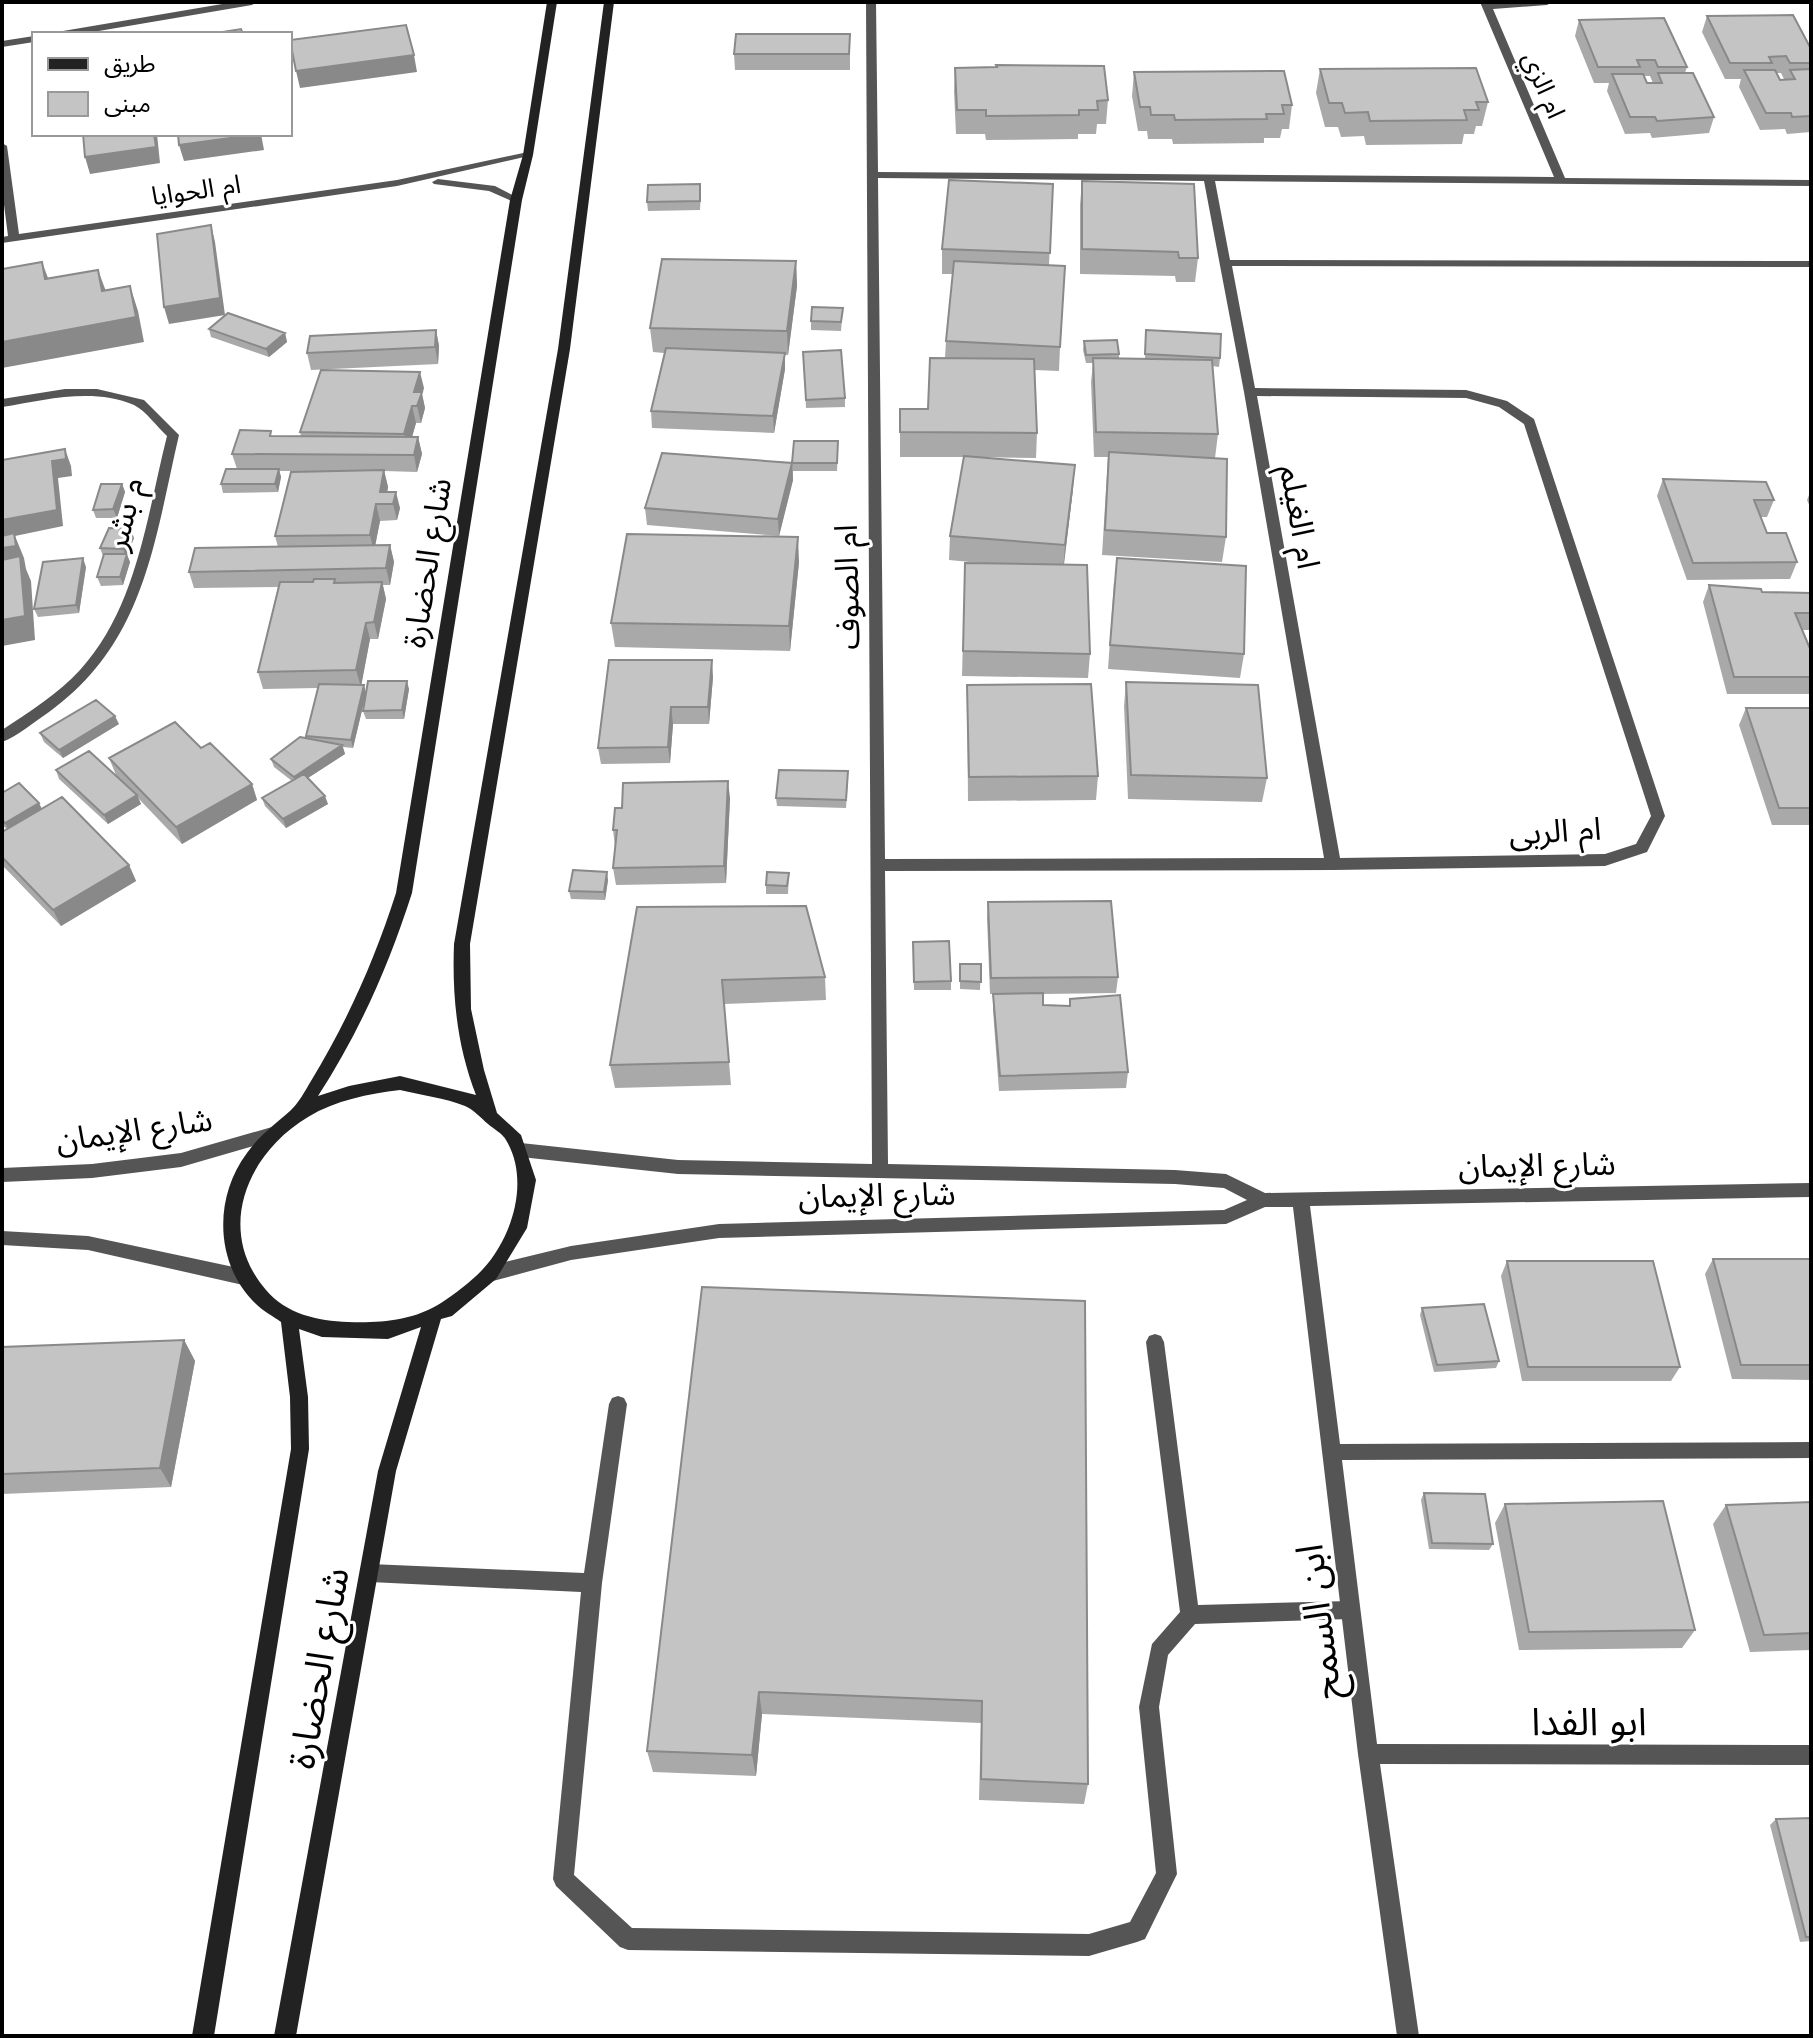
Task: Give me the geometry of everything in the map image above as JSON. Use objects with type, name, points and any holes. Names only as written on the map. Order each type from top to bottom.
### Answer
[{"type":"street","points":[[75,32],[252,2]]},
{"type":"street","name":"شارع الحضارة","points":[[299,1113],[336,1057],[365,1002],[388,947],[404,893],[516,200],[528,155],[552,2]]},
{"type":"street","points":[[490,1111],[463,1028],[459,986],[462,944],[564,349],[609,2]]},
{"type":"street","name":"ام الصوف","points":[[871,2],[880,1172]]},
{"type":"street","points":[[1486,4],[1547,2]]},
{"type":"street","name":"ام الزي","points":[[1486,4],[1561,182]]},
{"type":"street","points":[[2,44],[32,39]]},
{"type":"street","points":[[2,146],[8,239]]},
{"type":"street","name":"ام الحوايا","points":[[8,239],[397,183],[528,155]]},
{"type":"street","points":[[871,175],[1811,183]]},
{"type":"street","name":"ام الغيلم","points":[[1209,180],[1250,392],[1333,864]]},
{"type":"street","name":"ام الحوايا","points":[[397,183],[474,185],[491,188],[516,200]]},
{"type":"street","points":[[1226,263],[1811,264]]},
{"type":"street","name":"ام الربى","points":[[878,865],[1605,860],[1642,848],[1658,816],[1530,422],[1503,404],[1466,394],[1250,392]]},
{"type":"street","name":"م بشر","points":[[2,403],[65,393],[97,393],[140,403],[173,435],[130,606],[88,671],[65,693],[2,737]]},
{"type":"street","points":[[400,1083],[433,1085],[464,1095],[490,1111],[511,1132],[521,1150],[528,1180],[527,1212],[514,1243],[493,1273],[466,1298],[433,1317],[396,1328],[358,1333],[322,1330],[289,1318],[262,1300],[243,1277],[232,1249],[229,1219],[236,1189],[251,1161],[272,1134],[299,1113],[331,1096],[365,1086],[400,1083]]},
{"type":"street","name":"شارع الإيمان","points":[[2,1175],[92,1171],[181,1160],[272,1134]]},
{"type":"street","name":"شارع الإيمان","points":[[521,1150],[678,1167],[1226,1181],[1263,1200]]},
{"type":"street","name":"شارع الإيمان","points":[[493,1273],[571,1253],[719,1231],[1226,1217],[1263,1200],[1811,1190]]},
{"type":"street","name":"ابن السمح","points":[[1301,1200],[1368,1754],[1408,2036]]},
{"type":"street","points":[[2,1238],[88,1243],[243,1277]]},
{"type":"street","name":"شارع الحضارة","points":[[285,2036],[387,1471],[433,1317]]},
{"type":"street","name":"شارع الحضارة","points":[[203,2036],[300,1449],[299,1397],[289,1318]]},
{"type":"street","points":[[1155,1342],[1190,1615]]},
{"type":"street","points":[[618,1404],[592,1583],[563,1879],[628,1939],[1089,1945],[1137,1931],[1167,1874],[1149,1707],[1159,1651],[1190,1615],[1350,1610]]},
{"type":"street","points":[[1332,1452],[1811,1450]]},
{"type":"street","points":[[370,1573],[592,1583]]},
{"type":"street","name":"ابو الفدا","points":[[1368,1754],[1811,1755]]},
{"type":"building","points":[[1793,15],[1811,49],[1811,63],[1790,63],[1786,56],[1769,57],[1772,63],[1730,63],[1707,16]]},
{"type":"building","points":[[1664,18],[1687,67],[1658,67],[1655,60],[1637,60],[1640,67],[1598,67],[1579,20]]},
{"type":"building","points":[[406,25],[414,55],[296,71],[292,40]]},
{"type":"building","points":[[736,34],[850,34],[849,54],[734,54]]},
{"type":"building","points":[[996,65],[1104,66],[1108,100],[1097,101],[1098,110],[1079,110],[1079,115],[986,116],[986,110],[957,110],[955,68]]},
{"type":"building","points":[[1476,68],[1488,102],[1476,102],[1479,110],[1464,110],[1467,120],[1370,121],[1368,112],[1345,113],[1342,103],[1329,103],[1320,69]]},
{"type":"building","points":[[1811,69],[1811,116],[1792,117],[1791,113],[1766,113],[1744,70],[1775,70],[1780,80],[1795,79],[1790,70]]},
{"type":"building","points":[[1284,71],[1292,105],[1282,105],[1284,114],[1266,114],[1267,119],[1175,120],[1174,115],[1151,115],[1150,107],[1140,107],[1134,72]]},
{"type":"building","points":[[1658,73],[1693,73],[1714,117],[1657,121],[1655,117],[1630,117],[1612,74],[1643,74],[1647,83],[1662,83]]},
{"type":"building","points":[[83,136],[154,136],[156,147],[85,157]]},
{"type":"building","points":[[178,136],[244,136],[179,145]]},
{"type":"building","points":[[949,180],[1053,184],[1050,253],[942,249]]},
{"type":"building","points":[[1082,181],[1194,184],[1198,258],[1179,258],[1178,252],[1082,249]]},
{"type":"building","points":[[700,184],[700,201],[647,202],[648,185]]},
{"type":"building","points":[[211,225],[220,298],[164,307],[157,234]]},
{"type":"building","points":[[662,259],[796,261],[787,331],[650,328]]},
{"type":"building","points":[[954,261],[1065,266],[1060,347],[946,341]]},
{"type":"building","points":[[42,262],[45,279],[98,270],[102,291],[130,286],[136,317],[2,342],[2,269]]},
{"type":"building","points":[[812,307],[843,308],[841,322],[811,321]]},
{"type":"building","points":[[228,313],[285,333],[266,349],[209,329]]},
{"type":"building","points":[[436,330],[435,347],[307,353],[310,336]]},
{"type":"building","points":[[1146,330],[1221,334],[1220,358],[1145,354]]},
{"type":"building","points":[[1117,340],[1119,354],[1086,355],[1084,341]]},
{"type":"building","points":[[666,348],[785,353],[773,416],[651,411]]},
{"type":"building","points":[[841,350],[845,398],[806,400],[803,352]]},
{"type":"building","points":[[930,358],[1034,359],[1037,433],[900,432],[900,409],[928,409]]},
{"type":"building","points":[[1093,358],[1212,360],[1218,434],[1096,432]]},
{"type":"building","points":[[321,370],[420,372],[414,392],[422,392],[417,406],[412,406],[404,434],[300,432]]},
{"type":"building","points":[[240,430],[271,431],[270,436],[418,437],[414,455],[232,454]]},
{"type":"building","points":[[794,441],[838,441],[837,463],[792,463]]},
{"type":"building","points":[[65,449],[66,459],[52,461],[57,510],[2,520],[2,460]]},
{"type":"building","points":[[1109,452],[1227,459],[1226,537],[1105,530]]},
{"type":"building","points":[[662,453],[792,463],[778,519],[645,508]]},
{"type":"building","points":[[964,456],[1075,465],[1065,545],[950,536]]},
{"type":"building","points":[[226,469],[279,469],[275,484],[221,484]]},
{"type":"building","points":[[384,470],[380,492],[396,492],[393,504],[376,504],[370,535],[275,536],[291,472]]},
{"type":"building","points":[[1663,479],[1766,482],[1774,500],[1754,500],[1767,533],[1786,533],[1797,562],[1693,563]]},
{"type":"building","points":[[101,484],[122,484],[113,509],[93,510]]},
{"type":"building","points":[[109,528],[131,529],[123,549],[100,548]]},
{"type":"building","points":[[14,533],[16,546],[2,548],[2,536]]},
{"type":"building","points":[[627,534],[798,537],[789,626],[611,623]]},
{"type":"building","points":[[390,545],[386,568],[189,572],[195,548]]},
{"type":"building","points":[[104,554],[127,554],[120,577],[97,577]]},
{"type":"building","points":[[20,556],[25,616],[2,620],[2,560]]},
{"type":"building","points":[[83,558],[76,605],[34,609],[43,562]]},
{"type":"building","points":[[1117,558],[1246,566],[1244,654],[1110,645]]},
{"type":"building","points":[[965,563],[1087,565],[1090,654],[963,651]]},
{"type":"building","points":[[314,579],[335,579],[334,583],[382,582],[374,622],[366,623],[356,670],[258,672],[280,582],[313,582]]},
{"type":"building","points":[[1709,585],[1761,589],[1762,592],[1810,593],[1811,613],[1795,613],[1811,651],[1811,677],[1734,677]]},
{"type":"building","points":[[609,660],[712,660],[708,707],[671,707],[668,747],[598,748]]},
{"type":"building","points":[[368,681],[407,681],[402,710],[363,711]]},
{"type":"building","points":[[1126,682],[1258,685],[1267,778],[1131,775]]},
{"type":"building","points":[[319,684],[364,685],[351,740],[306,736]]},
{"type":"building","points":[[1091,684],[1098,776],[969,777],[967,685]]},
{"type":"building","points":[[96,700],[115,716],[59,750],[40,733]]},
{"type":"building","points":[[1746,708],[1811,708],[1811,808],[1779,808]]},
{"type":"building","points":[[175,722],[201,748],[210,743],[252,784],[176,827],[109,758]]},
{"type":"building","points":[[300,737],[342,745],[294,777],[271,759]]},
{"type":"building","points":[[89,751],[137,795],[104,815],[56,770]]},
{"type":"building","points":[[779,770],[848,771],[846,800],[776,798]]},
{"type":"building","points":[[304,774],[325,796],[283,819],[262,798]]},
{"type":"building","points":[[728,781],[724,866],[613,868],[617,830],[613,830],[615,808],[622,808],[623,783]]},
{"type":"building","points":[[19,783],[39,803],[5,823],[2,820],[2,793]]},
{"type":"building","points":[[62,797],[129,865],[53,910],[2,857],[2,832]]},
{"type":"building","points":[[573,870],[607,872],[604,892],[569,891]]},
{"type":"building","points":[[767,872],[789,873],[787,886],[766,885]]},
{"type":"building","points":[[1111,901],[1118,977],[991,978],[988,902]]},
{"type":"building","points":[[806,906],[825,977],[722,980],[729,1062],[610,1065],[637,907]]},
{"type":"building","points":[[949,941],[951,981],[914,982],[913,942]]},
{"type":"building","points":[[960,964],[981,964],[981,982],[960,981]]},
{"type":"building","points":[[1043,993],[1043,1005],[1070,1006],[1070,999],[1120,995],[1128,1072],[1000,1076],[993,994]]},
{"type":"building","points":[[1713,1259],[1811,1259],[1811,1365],[1741,1365]]},
{"type":"building","points":[[1507,1261],[1653,1261],[1680,1367],[1528,1367]]},
{"type":"building","points":[[702,1287],[1085,1301],[1088,1784],[981,1779],[982,1701],[759,1692],[752,1755],[647,1751]]},
{"type":"building","points":[[1484,1304],[1499,1361],[1437,1365],[1422,1308]]},
{"type":"building","points":[[184,1340],[160,1468],[2,1474],[2,1347]]},
{"type":"building","points":[[1424,1493],[1485,1494],[1493,1544],[1432,1543]]},
{"type":"building","points":[[1663,1501],[1695,1630],[1529,1632],[1505,1504]]},
{"type":"building","points":[[1811,1502],[1811,1633],[1764,1635],[1726,1505]]},
{"type":"building","points":[[1811,1818],[1811,1937],[1806,1937],[1776,1819]]}]
